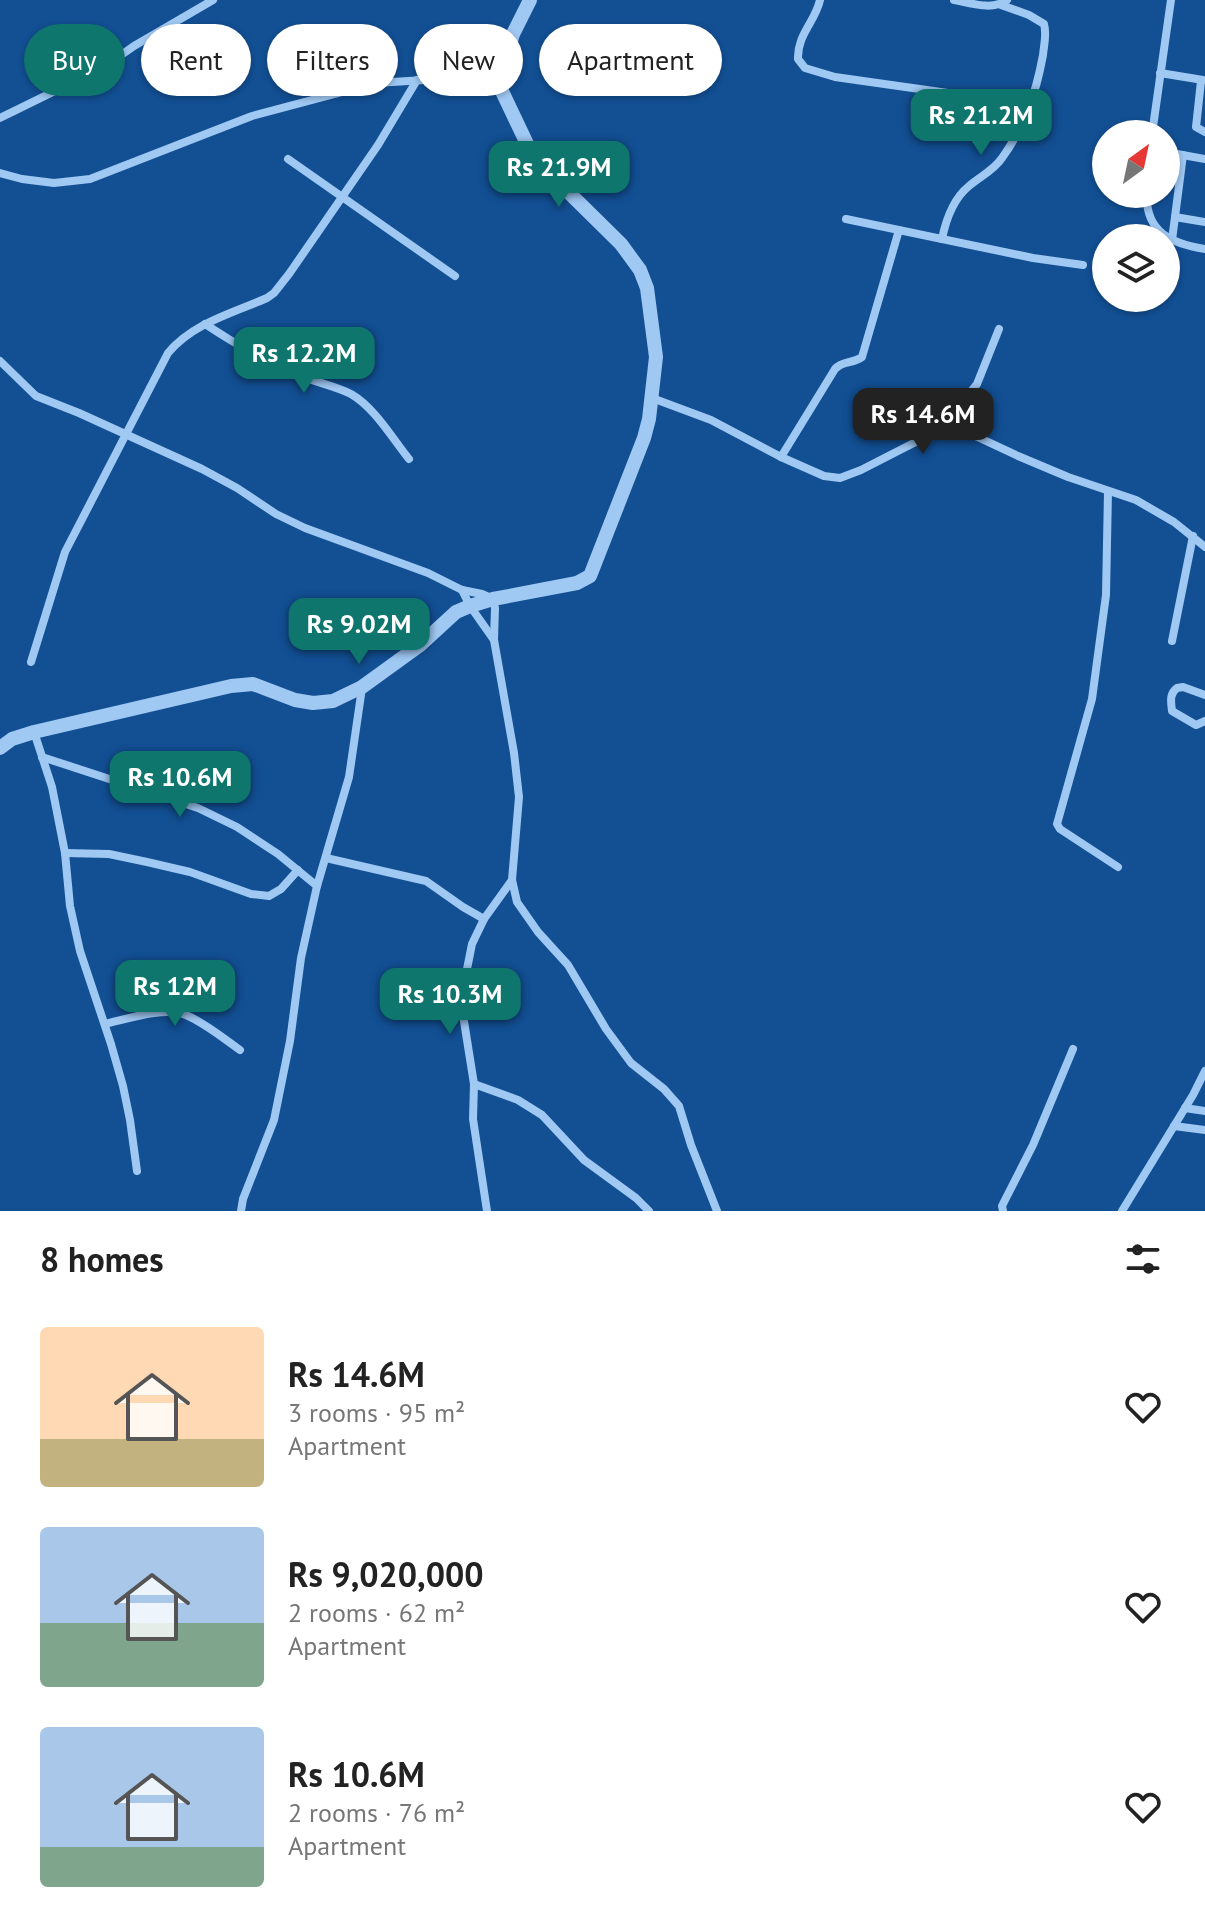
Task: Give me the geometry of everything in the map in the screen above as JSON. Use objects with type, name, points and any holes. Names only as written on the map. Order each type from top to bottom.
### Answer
[{"type":"street","points":[[0,118],[104,67],[213,0]]},
{"type":"street","points":[[519,24],[530,0]]},
{"type":"street","points":[[820,0],[799,43],[798,59],[805,68],[835,77],[983,98]]},
{"type":"street","points":[[942,239],[955,201],[1001,159],[1017,134],[1032,102],[1046,37],[1044,24],[1004,2],[992,7],[954,0]]},
{"type":"street","points":[[1154,120],[1171,0]]},
{"type":"street","points":[[1160,73],[1203,80],[1196,127],[1205,132]]},
{"type":"street","points":[[0,173],[54,183],[90,179],[252,116],[376,83],[414,80]]},
{"type":"street","points":[[31,662],[65,552],[168,353],[183,338],[205,324],[274,293],[378,145],[414,85]]},
{"type":"street","points":[[0,748],[12,739],[34,732],[231,686],[253,684],[295,700],[313,703],[333,701],[362,687],[420,645],[456,612],[493,599],[577,583],[590,576],[649,419],[656,357],[647,288],[640,270],[621,244],[553,177],[529,148],[504,96]]},
{"type":"street","points":[[1180,154],[1205,159]]},
{"type":"street","points":[[1174,224],[1183,155]]},
{"type":"street","points":[[288,159],[455,276]]},
{"type":"street","points":[[1175,217],[1205,222]]},
{"type":"street","points":[[846,219],[1033,258],[1083,265]]},
{"type":"street","points":[[781,457],[835,369],[840,364],[862,357],[899,230]]},
{"type":"street","points":[[1180,244],[1205,249]]},
{"type":"street","points":[[205,324],[271,363],[349,393],[363,403],[409,459]]},
{"type":"street","points":[[954,426],[960,405],[977,384],[999,329]]},
{"type":"street","points":[[0,361],[36,396],[202,469],[305,528],[428,573],[462,590],[493,599]]},
{"type":"street","points":[[652,398],[711,420],[824,476],[840,478],[941,429],[954,426],[1018,456],[1136,500],[1174,522],[1205,547]]},
{"type":"street","points":[[1108,491],[1106,595],[1092,699],[1057,824],[1118,867]]},
{"type":"street","points":[[1172,641],[1193,536]]},
{"type":"street","points":[[462,590],[494,640]]},
{"type":"street","points":[[493,599],[494,640],[519,797],[512,880],[517,902],[538,932],[568,965],[606,1029],[631,1063],[664,1089],[679,1106],[717,1211]]},
{"type":"street","points":[[241,1211],[274,1120],[290,1041],[301,958],[317,886],[349,777],[362,687]]},
{"type":"street","points":[[1205,695],[1183,687],[1177,688],[1171,695],[1172,711],[1196,725],[1205,721]]},
{"type":"street","points":[[34,732],[52,787],[80,951],[123,1086],[137,1171]]},
{"type":"street","points":[[42,757],[198,808],[237,827],[278,854],[317,886]]},
{"type":"street","points":[[65,853],[109,854],[147,862],[190,872],[251,894],[269,896],[281,889],[298,870]]},
{"type":"street","points":[[326,858],[426,881],[484,919]]},
{"type":"street","points":[[487,1211],[473,1119],[474,1084],[463,1015],[465,979],[472,944],[484,919],[512,880]]},
{"type":"street","points":[[105,1024],[149,1014],[178,1012],[240,1050]]},
{"type":"street","points":[[1003,1211],[1002,1206],[1030,1153],[1073,1049]]},
{"type":"street","points":[[1122,1211],[1205,1071]]},
{"type":"street","points":[[474,1084],[518,1100],[542,1115],[584,1160],[649,1211]]},
{"type":"street","points":[[1185,1108],[1205,1111]]},
{"type":"street","points":[[1174,1126],[1205,1130]]}]
